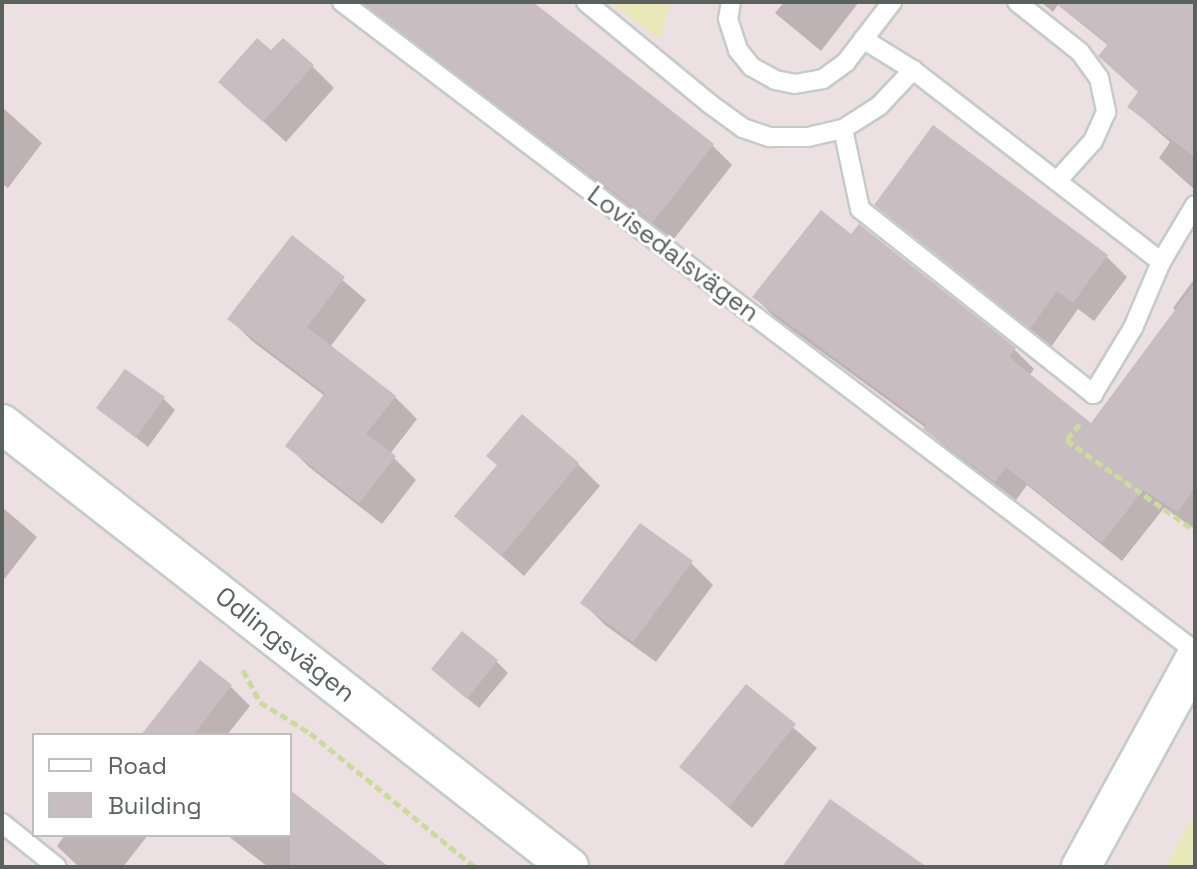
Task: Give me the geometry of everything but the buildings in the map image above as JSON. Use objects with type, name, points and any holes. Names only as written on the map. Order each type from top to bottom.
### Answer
[{"type":"street","name":"Odlingsvägen","points":[[2,424],[569,867]]},
{"type":"street","points":[[1081,867],[1195,659]]},
{"type":"lane","name":"Lovisedalsvägen","points":[[342,2],[1195,651]]},
{"type":"lane","points":[[586,2],[743,128],[769,137],[808,137],[843,129],[879,106],[913,70]]},
{"type":"lane","points":[[731,2],[728,19],[738,50],[752,67],[775,80],[795,84],[823,79],[846,62],[892,2]]},
{"type":"lane","points":[[1017,2],[1080,52],[1099,78],[1106,112],[1093,141],[1057,181]]},
{"type":"lane","points":[[863,39],[913,70],[1161,262]]},
{"type":"lane","points":[[843,129],[860,209],[1093,394],[1133,328],[1161,262],[1195,205]]},
{"type":"lane","points":[[2,823],[57,867]]},
{"type":"path","points":[[1093,394],[1094,407],[1066,440],[1195,531]]},
{"type":"path","points":[[239,663],[260,702],[310,733],[475,867]]},
{"type":"green space","points":[[610,2],[671,2],[660,39]]},
{"type":"green space","points":[[1195,812],[1195,867],[1166,867]]}]
